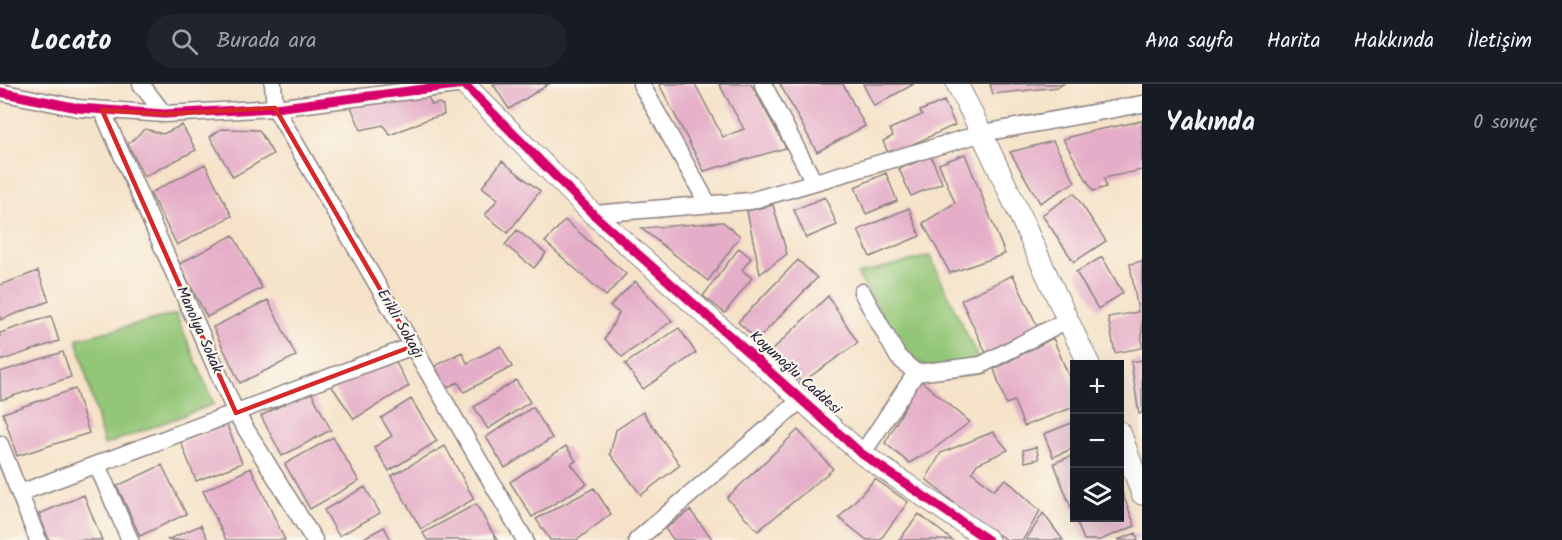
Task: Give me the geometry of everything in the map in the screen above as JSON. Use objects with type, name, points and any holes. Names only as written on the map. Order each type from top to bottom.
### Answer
[{"type":"street","points":[[141,84],[164,114]]},
{"type":"street","points":[[273,84],[275,108]]},
{"type":"street","points":[[0,92],[78,108],[164,114],[275,108],[464,84]]},
{"type":"street","name":"Koyunoğlu Caddesi","points":[[464,84],[593,214],[862,454],[988,540]]},
{"type":"street","points":[[640,84],[708,204]]},
{"type":"street","points":[[763,84],[814,182]]},
{"type":"street","points":[[957,84],[983,133],[1087,360]]},
{"type":"street","points":[[593,214],[750,201],[983,133],[1142,104]]},
{"type":"street","name":"Erikli Sokağı","points":[[275,108],[525,540]]},
{"type":"street","name":"Manolya Sokak","points":[[102,110],[236,413],[314,540]]},
{"type":"street","points":[[862,292],[898,357],[916,373],[981,365],[1067,320]]},
{"type":"street","points":[[20,493],[413,346]]},
{"type":"street","points":[[862,454],[916,373]]},
{"type":"street","points":[[637,540],[802,399]]},
{"type":"street","points":[[0,444],[38,540]]},
{"type":"street","points":[[1124,445],[1142,494]]},
{"type":"street","points":[[97,465],[130,540]]},
{"type":"highlighted area","points":[[275,108],[413,346],[236,413],[102,110],[164,114]]},
{"type":"green space","points":[[930,256],[984,371],[949,379],[908,356],[857,274]]},
{"type":"green space","points":[[176,314],[214,404],[104,445],[77,339]]},
{"type":"building","points":[[493,84],[549,84],[509,109]]},
{"type":"building","points":[[659,84],[695,84],[723,137],[744,129],[719,84],[751,84],[786,148],[704,171]]},
{"type":"building","points":[[780,84],[843,84],[865,126],[817,152]]},
{"type":"building","points":[[863,84],[914,84],[874,106]]},
{"type":"building","points":[[990,84],[1063,84],[1058,87],[993,94]]},
{"type":"building","points":[[425,92],[432,105],[439,103],[443,106],[444,115],[428,119],[390,135],[383,125],[361,130],[351,107],[379,98]]},
{"type":"building","points":[[944,101],[955,125],[889,155],[883,141],[893,136],[890,129],[922,115],[920,111]]},
{"type":"building","points":[[1142,121],[1142,170],[1104,178],[1106,187],[1093,191],[1063,139]]},
{"type":"building","points":[[182,125],[196,150],[144,177],[128,144],[145,129],[163,134]]},
{"type":"building","points":[[221,129],[259,130],[273,154],[233,177],[210,137]]},
{"type":"building","points":[[1053,141],[1075,182],[1040,203],[1010,152]]},
{"type":"building","points":[[965,154],[1005,254],[950,273],[923,223],[955,203],[939,164]]},
{"type":"building","points":[[931,156],[942,183],[911,196],[899,169]]},
{"type":"building","points":[[502,161],[540,191],[508,233],[485,215],[498,199],[482,187]]},
{"type":"building","points":[[205,164],[232,216],[177,245],[150,193]]},
{"type":"building","points":[[886,173],[897,201],[866,214],[855,187]]},
{"type":"building","points":[[1074,193],[1106,241],[1074,262],[1042,215]]},
{"type":"building","points":[[825,197],[837,225],[806,238],[794,210]]},
{"type":"building","points":[[773,205],[787,254],[760,274],[747,211]]},
{"type":"building","points":[[909,208],[920,236],[870,257],[858,230]]},
{"type":"building","points":[[565,220],[626,274],[606,296],[545,242]]},
{"type":"building","points":[[723,222],[740,236],[708,281],[641,228]]},
{"type":"building","points":[[517,230],[546,253],[534,268],[505,245]]},
{"type":"building","points":[[233,235],[262,288],[207,317],[179,264]]},
{"type":"building","points":[[739,248],[751,258],[742,270],[752,278],[725,313],[703,296]]},
{"type":"building","points":[[1102,257],[1123,293],[1098,309],[1076,272]]},
{"type":"building","points":[[798,260],[817,278],[757,340],[738,322]]},
{"type":"building","points":[[1142,261],[1142,348],[1115,353],[1108,317],[1138,312],[1130,264]]},
{"type":"building","points":[[38,271],[49,301],[0,320],[0,285]]},
{"type":"building","points":[[1013,275],[1039,330],[987,355],[961,300]]},
{"type":"building","points":[[635,281],[672,321],[622,357],[605,339],[619,313],[610,306]]},
{"type":"building","points":[[828,296],[858,343],[802,382],[767,355]]},
{"type":"building","points":[[268,300],[296,356],[240,383],[213,327]]},
{"type":"building","points":[[51,316],[59,341],[0,361],[0,333]]},
{"type":"building","points":[[679,328],[696,353],[643,389],[625,364]]},
{"type":"building","points":[[1053,338],[1070,379],[1070,409],[1024,426],[1014,401],[1006,404],[994,369]]},
{"type":"building","points":[[501,346],[512,367],[464,392],[458,382],[446,388],[435,366],[462,352],[467,363]]},
{"type":"building","points":[[63,352],[71,377],[1,400],[0,372]]},
{"type":"building","points":[[1142,360],[1142,413],[1139,414],[1131,362]]},
{"type":"building","points":[[395,361],[409,386],[354,419],[331,385]]},
{"type":"building","points":[[516,380],[530,402],[488,429],[474,407]]},
{"type":"building","points":[[920,380],[970,422],[932,450],[909,463],[885,443]]},
{"type":"building","points":[[75,389],[89,433],[17,456],[3,413]]},
{"type":"building","points":[[310,390],[331,430],[282,456],[261,416]]},
{"type":"building","points":[[411,399],[437,441],[389,471],[374,447],[392,436],[381,418]]},
{"type":"building","points":[[533,407],[552,438],[505,468],[486,437]]},
{"type":"building","points":[[643,412],[680,465],[641,495],[610,454],[616,430]]},
{"type":"building","points":[[1070,424],[1070,450],[1053,457],[1044,434]]},
{"type":"building","points":[[227,425],[242,463],[196,481],[181,442]]},
{"type":"building","points":[[798,430],[833,469],[758,531],[727,498]]},
{"type":"building","points":[[993,432],[1008,450],[977,464],[972,472],[994,490],[1006,479],[1040,511],[1023,540],[1007,540],[976,522],[926,479],[941,453]]},
{"type":"building","points":[[333,437],[359,481],[310,509],[285,464]]},
{"type":"building","points":[[445,446],[474,499],[421,529],[391,476]]},
{"type":"building","points":[[566,446],[576,461],[571,464],[587,484],[532,517],[510,482]]},
{"type":"building","points":[[1036,447],[1039,459],[1025,462],[1023,450]]},
{"type":"building","points":[[1070,457],[1070,505],[1054,463]]},
{"type":"building","points":[[162,465],[186,514],[140,536],[117,486]]},
{"type":"building","points":[[251,468],[285,540],[226,540],[203,491]]},
{"type":"building","points":[[875,479],[908,502],[880,540],[867,540],[839,518]]},
{"type":"building","points":[[365,487],[380,513],[339,536],[324,510]]},
{"type":"building","points":[[594,488],[611,514],[577,540],[550,540],[536,519]]},
{"type":"building","points":[[84,495],[102,540],[49,540],[39,514]]},
{"type":"building","points":[[1124,497],[1135,526],[1100,540],[1084,540],[1077,522],[1124,522]]},
{"type":"building","points":[[476,504],[497,540],[427,540],[423,533]]},
{"type":"building","points":[[690,510],[713,540],[674,540],[665,529]]},
{"type":"building","points":[[1043,513],[1063,540],[1026,540]]},
{"type":"building","points":[[919,514],[952,540],[899,540]]},
{"type":"building","points":[[201,525],[208,540],[167,540]]},
{"type":"building","points":[[384,527],[391,540],[360,540]]},
{"type":"building","points":[[1136,533],[1138,540],[1117,540]]},
{"type":"cycle path","points":[[0,92],[78,108],[164,114],[275,108],[464,84],[593,214],[862,454],[988,540]]}]
